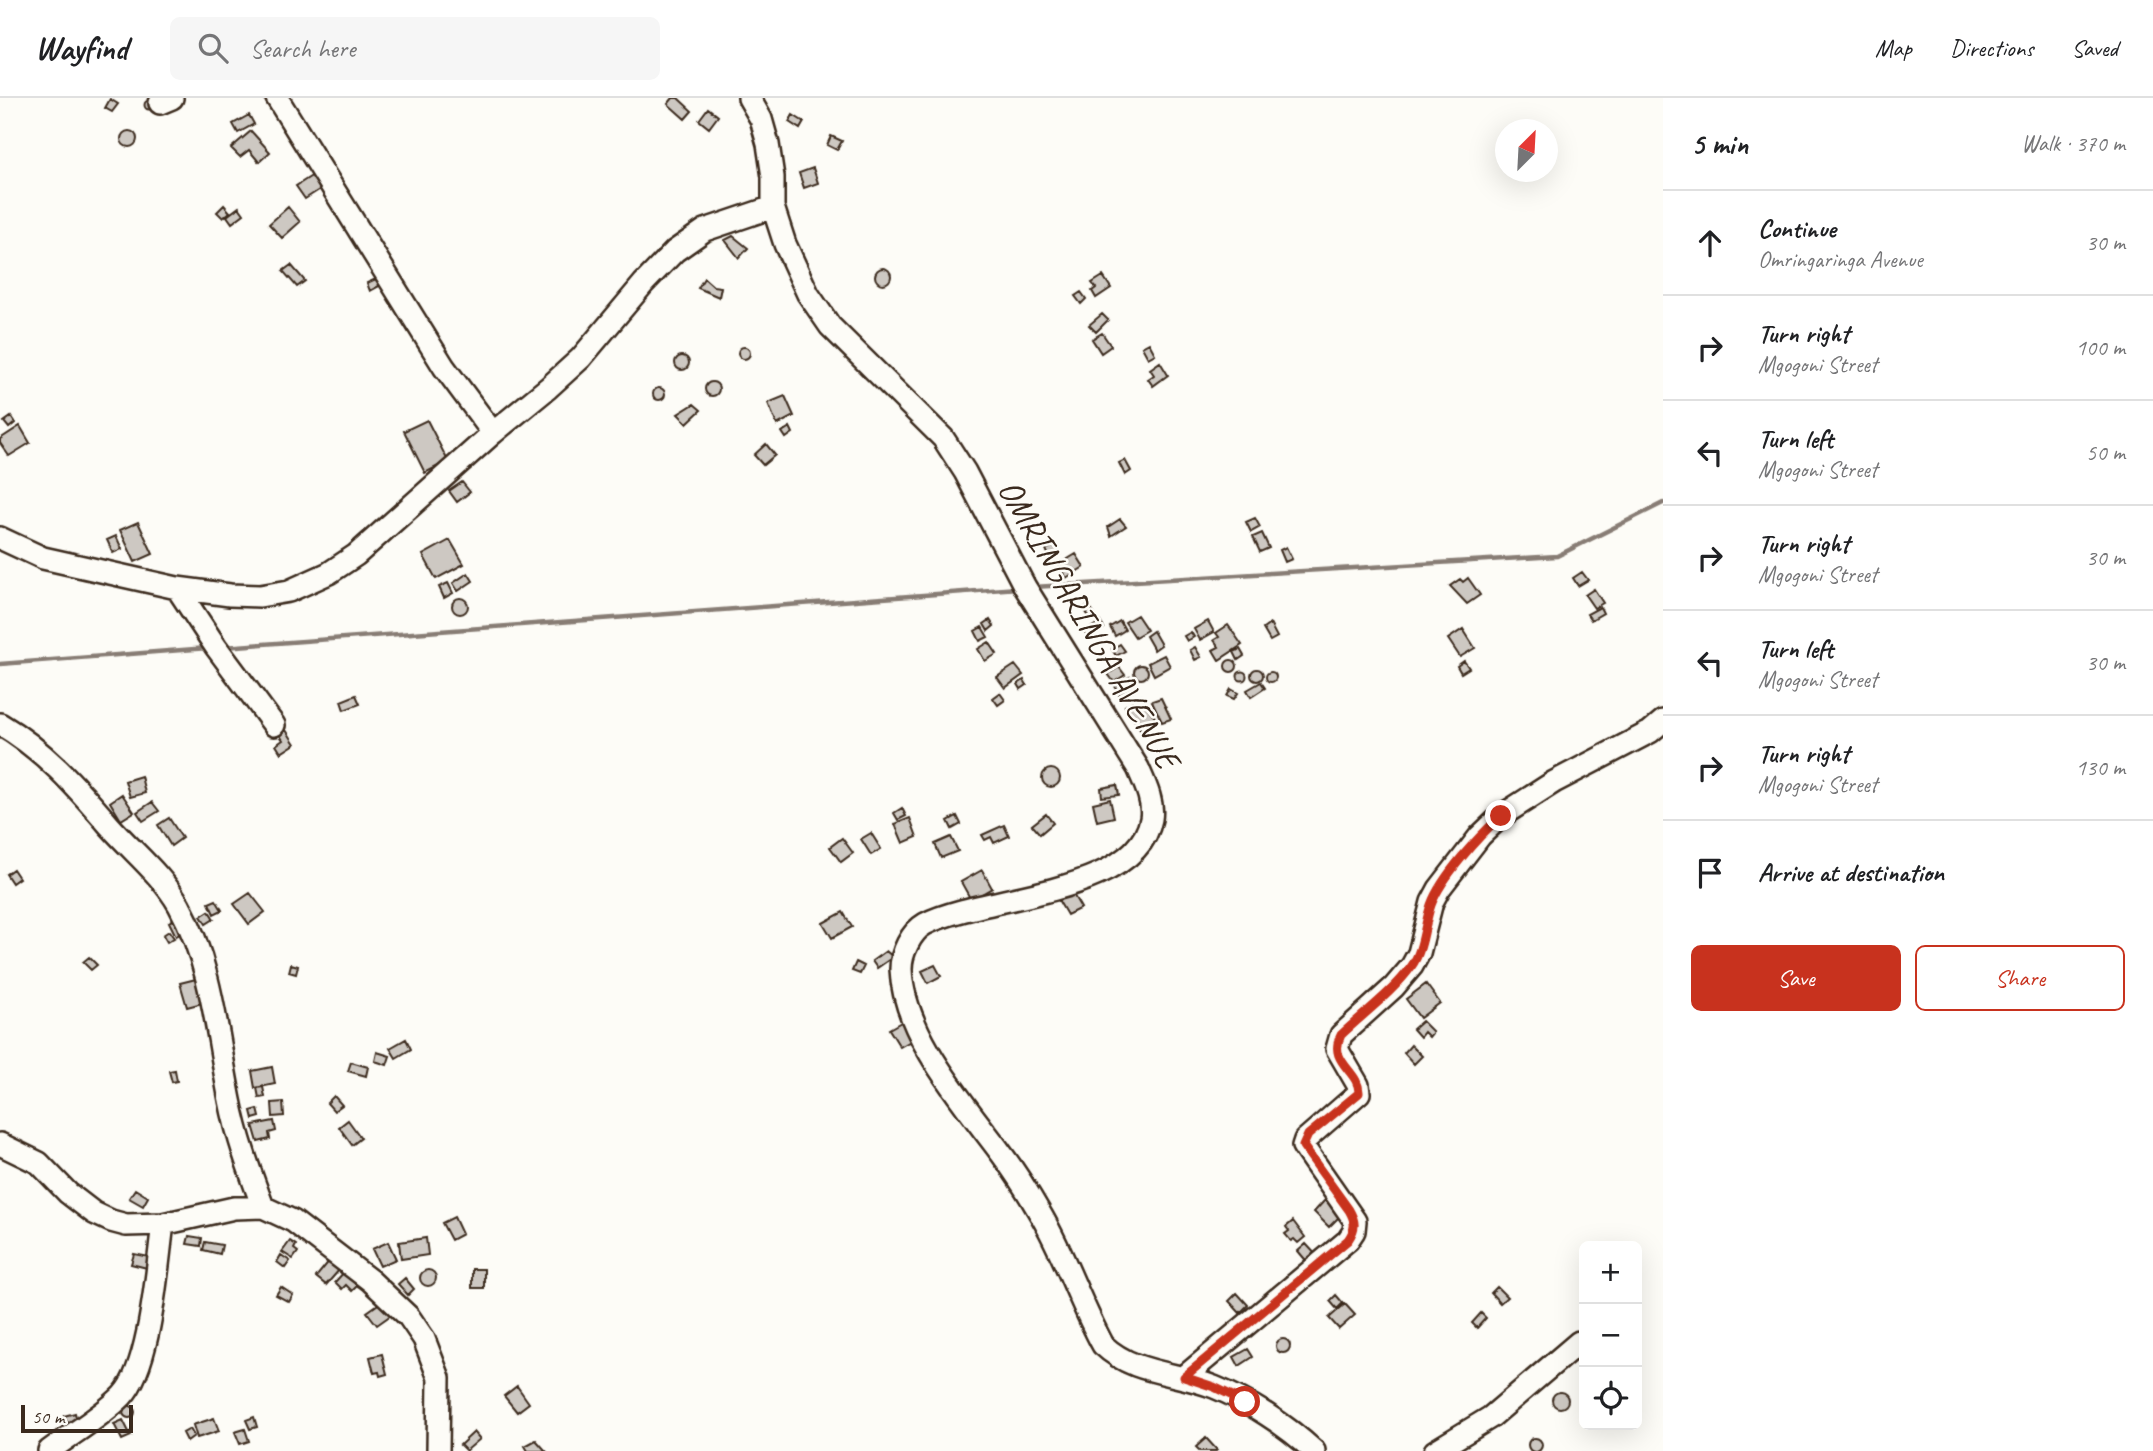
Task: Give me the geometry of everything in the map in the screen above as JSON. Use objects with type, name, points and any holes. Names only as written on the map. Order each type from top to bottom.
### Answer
[{"type":"street","points":[[277,98],[444,367],[493,433]]},
{"type":"street","name":"OMRINGARINGA AVENUE","points":[[749,98],[761,119],[768,144],[773,177],[773,207],[785,244],[808,294],[830,326],[943,438],[965,472],[1025,587],[1138,768],[1150,797],[1151,818],[1145,835],[1137,850],[1116,867],[1088,879],[924,924],[909,942],[901,967],[905,995],[942,1076],[1020,1180],[1044,1220],[1103,1345],[1116,1357],[1132,1364],[1214,1387],[1245,1402],[1281,1424],[1314,1451]]},
{"type":"street","points":[[0,538],[43,558],[177,588],[260,596],[289,591],[330,573],[356,555],[581,358],[675,251],[705,230],[773,207]]},
{"type":"street","points":[[177,588],[216,647],[274,725]]},
{"type":"street","points":[[1184,1377],[1348,1240],[1354,1231],[1355,1221],[1303,1146],[1304,1140],[1359,1093],[1358,1084],[1343,1063],[1337,1043],[1341,1035],[1394,987],[1412,966],[1419,953],[1432,902],[1439,889],[1480,836],[1501,816],[1554,782],[1650,732],[1663,721]]},
{"type":"street","points":[[0,724],[41,752],[62,772],[151,869],[177,902],[191,929],[203,966],[215,1012],[230,1103],[247,1165],[263,1207]]},
{"type":"street","points":[[0,1144],[39,1163],[68,1193],[94,1213],[126,1226],[163,1224],[234,1208],[263,1207],[293,1221],[371,1281],[409,1317],[424,1339],[439,1378],[438,1451]]},
{"type":"street","points":[[49,1451],[123,1395],[132,1381],[139,1365],[148,1326],[163,1224]]},
{"type":"street","points":[[1435,1451],[1491,1417],[1579,1342]]},
{"type":"building","points":[[673,98],[678,98],[692,111],[685,119],[668,104]]},
{"type":"building","points":[[110,99],[118,104],[112,112],[105,108]]},
{"type":"building","points":[[149,100],[154,105],[149,110],[144,105]]},
{"type":"building","points":[[708,108],[718,116],[709,128],[699,120]]},
{"type":"building","points":[[249,115],[254,124],[238,133],[233,124]]},
{"type":"building","points":[[793,115],[804,122],[800,129],[789,122]]},
{"type":"building","points":[[129,131],[137,139],[129,147],[121,139]]},
{"type":"building","points":[[251,131],[270,152],[259,162],[249,150],[240,157],[231,148]]},
{"type":"building","points":[[831,136],[842,141],[837,150],[827,145]]},
{"type":"building","points":[[813,168],[818,183],[804,188],[799,173]]},
{"type":"building","points":[[313,175],[322,188],[305,199],[296,186]]},
{"type":"building","points":[[224,205],[230,212],[223,218],[217,212]]},
{"type":"building","points":[[239,207],[244,214],[232,223],[227,216]]},
{"type":"building","points":[[288,207],[300,222],[282,238],[269,224]]},
{"type":"building","points":[[733,236],[748,248],[739,258],[725,240]]},
{"type":"building","points":[[291,265],[305,281],[297,287],[283,271]]},
{"type":"building","points":[[883,268],[889,270],[889,282],[883,284],[877,282],[875,276],[877,270]]},
{"type":"building","points":[[1103,276],[1111,288],[1096,298],[1092,291],[1096,288],[1092,283]]},
{"type":"building","points":[[378,278],[381,285],[370,291],[367,283]]},
{"type":"building","points":[[704,278],[713,286],[721,287],[719,297],[698,288]]},
{"type":"building","points":[[1081,292],[1086,299],[1081,304],[1075,296]]},
{"type":"building","points":[[1102,314],[1108,320],[1096,332],[1089,325]]},
{"type":"building","points":[[1102,333],[1111,346],[1101,353],[1092,339]]},
{"type":"building","points":[[1149,343],[1155,354],[1148,358],[1142,347]]},
{"type":"building","points":[[744,347],[750,353],[744,359],[738,353]]},
{"type":"building","points":[[682,356],[687,358],[687,368],[682,370],[677,368],[675,363],[677,358]]},
{"type":"building","points":[[1160,362],[1168,375],[1153,386],[1148,379],[1154,375],[1150,369]]},
{"type":"building","points":[[712,382],[717,384],[717,394],[712,396],[707,394],[705,389],[707,384]]},
{"type":"building","points":[[659,388],[665,394],[659,400],[653,394]]},
{"type":"building","points":[[785,396],[794,416],[777,425],[768,403]]},
{"type":"building","points":[[694,404],[701,410],[687,423],[678,414]]},
{"type":"building","points":[[11,417],[15,423],[9,428],[4,422]]},
{"type":"building","points":[[427,420],[448,461],[425,473],[404,431]]},
{"type":"building","points":[[20,426],[30,443],[9,456],[0,439]]},
{"type":"building","points":[[790,427],[793,433],[786,438],[782,432]]},
{"type":"building","points":[[766,444],[775,455],[763,465],[754,455]]},
{"type":"building","points":[[1125,460],[1131,471],[1125,475],[1119,463]]},
{"type":"building","points":[[462,482],[470,492],[457,502],[449,491]]},
{"type":"building","points":[[1255,518],[1260,527],[1251,532],[1246,522]]},
{"type":"building","points":[[1120,519],[1126,526],[1111,536],[1108,527]]},
{"type":"building","points":[[138,522],[153,554],[135,562],[120,530]]},
{"type":"building","points":[[1262,533],[1269,548],[1260,552],[1253,537]]},
{"type":"building","points":[[116,536],[122,549],[113,553],[107,540]]},
{"type":"building","points":[[450,540],[464,564],[436,579],[423,555]]},
{"type":"building","points":[[1056,545],[1060,554],[1050,559],[1046,549]]},
{"type":"building","points":[[1286,547],[1292,559],[1285,562],[1280,550]]},
{"type":"building","points":[[1076,554],[1084,567],[1066,578],[1058,565]]},
{"type":"building","points":[[1582,572],[1588,580],[1578,586],[1573,578]]},
{"type":"building","points":[[468,573],[473,581],[458,591],[453,583]]},
{"type":"building","points":[[1468,578],[1480,595],[1467,604],[1450,586],[1460,579],[1463,582]]},
{"type":"building","points":[[448,583],[453,593],[444,598],[439,587]]},
{"type":"building","points":[[1594,589],[1603,603],[1594,608],[1585,595]]},
{"type":"building","points":[[460,598],[466,600],[466,612],[460,614],[454,612],[452,606],[454,600]]},
{"type":"building","points":[[1089,605],[1095,615],[1090,619],[1084,608]]},
{"type":"building","points":[[1600,607],[1603,613],[1591,620],[1587,614]]},
{"type":"building","points":[[1137,615],[1147,630],[1135,637],[1125,622]]},
{"type":"building","points":[[990,620],[994,626],[988,631],[984,624]]},
{"type":"building","points":[[1120,621],[1125,630],[1115,636],[1110,627]]},
{"type":"building","points":[[1208,621],[1214,632],[1200,640],[1194,629]]},
{"type":"building","points":[[1100,622],[1104,628],[1089,639],[1085,632]]},
{"type":"building","points":[[1270,624],[1277,637],[1270,641],[1263,629]]},
{"type":"building","points":[[1228,625],[1242,645],[1219,660],[1213,650],[1219,647],[1214,640],[1219,637],[1216,633]]},
{"type":"building","points":[[982,627],[988,637],[980,641],[975,631]]},
{"type":"building","points":[[1463,629],[1475,648],[1460,657],[1448,639]]},
{"type":"building","points":[[1153,631],[1161,645],[1154,650],[1146,636]]},
{"type":"building","points":[[1191,632],[1194,637],[1187,641],[1184,636]]},
{"type":"building","points":[[989,642],[997,654],[985,661],[978,649]]},
{"type":"building","points":[[1120,644],[1125,651],[1116,656],[1112,649]]},
{"type":"building","points":[[1195,647],[1201,657],[1195,660],[1190,650]]},
{"type":"building","points":[[1240,649],[1244,656],[1238,660],[1234,652]]},
{"type":"building","points":[[1164,655],[1170,666],[1154,675],[1148,663]]},
{"type":"building","points":[[1226,661],[1236,661],[1236,671],[1226,671]]},
{"type":"building","points":[[1464,661],[1469,668],[1461,673],[1457,666]]},
{"type":"building","points":[[1015,665],[1023,675],[1005,688],[997,677]]},
{"type":"building","points":[[1141,665],[1146,667],[1146,677],[1141,679],[1136,677],[1134,672],[1136,667]]},
{"type":"building","points":[[1119,667],[1125,675],[1114,682],[1108,674]]},
{"type":"building","points":[[1257,669],[1263,675],[1257,681],[1251,675]]},
{"type":"building","points":[[1242,672],[1246,676],[1242,680],[1238,676]]},
{"type":"building","points":[[1271,672],[1275,673],[1275,681],[1271,682],[1267,681],[1266,677],[1267,673]]},
{"type":"building","points":[[1130,677],[1137,689],[1121,698],[1115,686]]},
{"type":"building","points":[[1024,680],[1027,685],[1021,689],[1018,684]]},
{"type":"building","points":[[1261,682],[1265,688],[1251,697],[1247,690]]},
{"type":"building","points":[[1231,689],[1238,693],[1234,699],[1227,696]]},
{"type":"building","points":[[1000,693],[1005,700],[998,705],[993,698]]},
{"type":"building","points":[[356,695],[360,704],[344,710],[341,701]]},
{"type":"building","points":[[1141,696],[1157,721],[1141,730],[1125,706]]},
{"type":"building","points":[[1161,698],[1171,719],[1162,722],[1152,701]]},
{"type":"building","points":[[286,730],[295,744],[281,753],[276,745],[283,740],[279,734]]},
{"type":"building","points":[[1047,769],[1055,769],[1060,778],[1058,785],[1047,787],[1042,782],[1042,774]]},
{"type":"building","points":[[141,776],[145,793],[130,797],[125,781]]},
{"type":"building","points":[[1117,785],[1119,795],[1102,797],[1101,788]]},
{"type":"building","points":[[122,794],[134,812],[121,820],[110,802]]},
{"type":"building","points":[[1110,799],[1114,817],[1097,821],[1093,803]]},
{"type":"building","points":[[152,802],[159,811],[143,821],[137,812]]},
{"type":"building","points":[[902,808],[906,816],[898,820],[894,813]]},
{"type":"building","points":[[1046,814],[1053,823],[1040,834],[1032,825]]},
{"type":"building","points":[[957,816],[961,824],[952,829],[948,821]]},
{"type":"building","points":[[169,818],[182,838],[171,846],[158,825]]},
{"type":"building","points":[[910,818],[917,837],[903,843],[895,824]]},
{"type":"building","points":[[1004,825],[1009,836],[994,843],[991,837],[985,840],[982,835]]},
{"type":"building","points":[[871,833],[881,849],[871,855],[861,839]]},
{"type":"building","points":[[951,837],[958,851],[941,858],[935,844]]},
{"type":"building","points":[[842,838],[853,853],[841,862],[830,847]]},
{"type":"building","points":[[13,869],[19,878],[12,883],[6,874]]},
{"type":"building","points":[[982,870],[992,888],[971,900],[961,882]]},
{"type":"building","points":[[1071,891],[1081,908],[1067,915],[1057,898]]},
{"type":"building","points":[[250,893],[265,912],[249,924],[234,904]]},
{"type":"building","points":[[216,900],[222,910],[214,914],[209,903]]},
{"type":"building","points":[[209,911],[214,919],[206,924],[201,916]]},
{"type":"building","points":[[843,912],[852,927],[832,938],[823,923]]},
{"type":"building","points":[[178,917],[185,931],[176,936],[169,922]]},
{"type":"building","points":[[169,931],[174,938],[167,942],[163,935]]},
{"type":"building","points":[[886,951],[893,957],[877,968],[872,961]]},
{"type":"building","points":[[89,957],[97,965],[91,970],[83,962]]},
{"type":"building","points":[[856,962],[864,966],[860,974],[852,971]]},
{"type":"building","points":[[291,964],[298,966],[296,974],[289,972]]},
{"type":"building","points":[[935,965],[941,976],[928,983],[922,971]]},
{"type":"building","points":[[200,978],[206,1002],[187,1007],[180,983]]},
{"type":"building","points":[[1426,984],[1440,1003],[1420,1018],[1406,999]]},
{"type":"building","points":[[903,1021],[914,1039],[900,1047],[889,1029]]},
{"type":"building","points":[[1422,1021],[1433,1032],[1429,1037],[1424,1032],[1420,1037],[1413,1029]]},
{"type":"building","points":[[406,1039],[411,1049],[396,1058],[390,1048]]},
{"type":"building","points":[[1411,1045],[1422,1056],[1414,1064],[1404,1053]]},
{"type":"building","points":[[377,1052],[390,1056],[387,1065],[375,1061]]},
{"type":"building","points":[[351,1062],[368,1067],[366,1076],[348,1071]]},
{"type":"building","points":[[272,1067],[275,1084],[255,1088],[252,1071]]},
{"type":"building","points":[[175,1070],[177,1081],[172,1082],[169,1071]]},
{"type":"building","points":[[263,1087],[265,1097],[259,1098],[257,1088]]},
{"type":"building","points":[[334,1096],[342,1105],[334,1111],[327,1103]]},
{"type":"building","points":[[283,1102],[284,1116],[273,1117],[272,1103]]},
{"type":"building","points":[[258,1109],[260,1117],[253,1119],[251,1111]]},
{"type":"building","points":[[348,1120],[361,1138],[352,1145],[339,1127]]},
{"type":"building","points":[[274,1121],[276,1131],[269,1133],[270,1139],[258,1142],[253,1125]]},
{"type":"building","points":[[135,1189],[148,1197],[143,1206],[129,1198]]},
{"type":"building","points":[[1325,1200],[1341,1215],[1329,1227],[1314,1212]]},
{"type":"building","points":[[454,1217],[462,1234],[451,1240],[442,1223]]},
{"type":"building","points":[[1293,1221],[1305,1237],[1298,1243],[1294,1239],[1291,1241],[1285,1234],[1289,1231],[1286,1227]]},
{"type":"building","points":[[189,1236],[202,1238],[201,1246],[187,1244]]},
{"type":"building","points":[[426,1238],[428,1255],[401,1259],[399,1242]]},
{"type":"building","points":[[290,1241],[296,1245],[294,1249],[298,1252],[293,1259],[282,1252]]},
{"type":"building","points":[[205,1242],[222,1245],[220,1254],[203,1250]]},
{"type":"building","points":[[388,1242],[396,1259],[380,1266],[372,1249]]},
{"type":"building","points":[[1306,1244],[1318,1257],[1309,1264],[1298,1251]]},
{"type":"building","points":[[134,1254],[149,1257],[147,1268],[131,1264]]},
{"type":"building","points":[[281,1255],[290,1261],[285,1268],[277,1262]]},
{"type":"building","points":[[330,1260],[340,1269],[326,1285],[316,1277]]},
{"type":"building","points":[[472,1269],[484,1269],[484,1288],[472,1288]]},
{"type":"building","points":[[425,1270],[431,1270],[436,1278],[434,1284],[425,1286],[420,1281],[420,1275]]},
{"type":"building","points":[[345,1271],[359,1284],[352,1291],[346,1285],[342,1289],[335,1282]]},
{"type":"building","points":[[405,1278],[414,1289],[408,1295],[398,1284]]},
{"type":"building","points":[[281,1287],[293,1295],[289,1302],[276,1295]]},
{"type":"building","points":[[1497,1287],[1507,1297],[1500,1303],[1491,1293]]},
{"type":"building","points":[[1237,1293],[1248,1305],[1240,1313],[1229,1301]]},
{"type":"building","points":[[1336,1295],[1343,1303],[1337,1309],[1330,1301]]},
{"type":"building","points":[[381,1302],[391,1315],[377,1325],[367,1312]]},
{"type":"building","points":[[1345,1304],[1355,1315],[1339,1329],[1329,1318]]},
{"type":"building","points":[[1481,1313],[1486,1318],[1477,1328],[1472,1323]]},
{"type":"building","points":[[1283,1339],[1288,1341],[1288,1351],[1283,1353],[1278,1351],[1276,1346],[1278,1341]]},
{"type":"building","points":[[1248,1349],[1253,1357],[1239,1366],[1234,1357]]},
{"type":"building","points":[[382,1354],[387,1374],[380,1376],[379,1372],[374,1373],[370,1357]]},
{"type":"building","points":[[517,1386],[529,1403],[517,1412],[504,1396]]},
{"type":"building","points":[[1560,1392],[1566,1394],[1566,1406],[1560,1408],[1554,1406],[1552,1400],[1554,1394]]},
{"type":"building","points":[[129,1406],[135,1412],[129,1418],[123,1412]]},
{"type":"building","points":[[75,1413],[77,1421],[67,1424],[64,1416]]},
{"type":"building","points":[[254,1417],[257,1427],[250,1429],[246,1420]]},
{"type":"building","points":[[214,1418],[219,1431],[197,1438],[193,1425]]},
{"type":"building","points":[[123,1420],[131,1436],[122,1440],[114,1424]]},
{"type":"building","points":[[190,1429],[194,1436],[187,1441],[183,1433]]},
{"type":"building","points":[[245,1429],[249,1441],[240,1444],[235,1432]]},
{"type":"building","points":[[474,1432],[480,1439],[466,1451],[460,1445]]},
{"type":"building","points":[[1206,1438],[1216,1451],[1200,1451],[1196,1447]]},
{"type":"building","points":[[1532,1438],[1538,1438],[1542,1445],[1538,1452],[1532,1452],[1528,1448],[1528,1442]]},
{"type":"building","points":[[536,1440],[546,1451],[528,1451],[525,1446]]},
{"type":"waterway","points":[[1033,587],[1557,556],[1663,503]]},
{"type":"waterway","points":[[224,647],[1018,588]]},
{"type":"waterway","points":[[0,664],[208,648]]},
{"type":"route","points":[[1245,1402],[1214,1387],[1184,1377],[1348,1240],[1354,1231],[1355,1221],[1349,1210],[1303,1146],[1308,1135],[1359,1093],[1358,1084],[1343,1063],[1337,1043],[1341,1035],[1394,987],[1412,966],[1419,953],[1426,920],[1439,889],[1480,836],[1501,816]]}]
